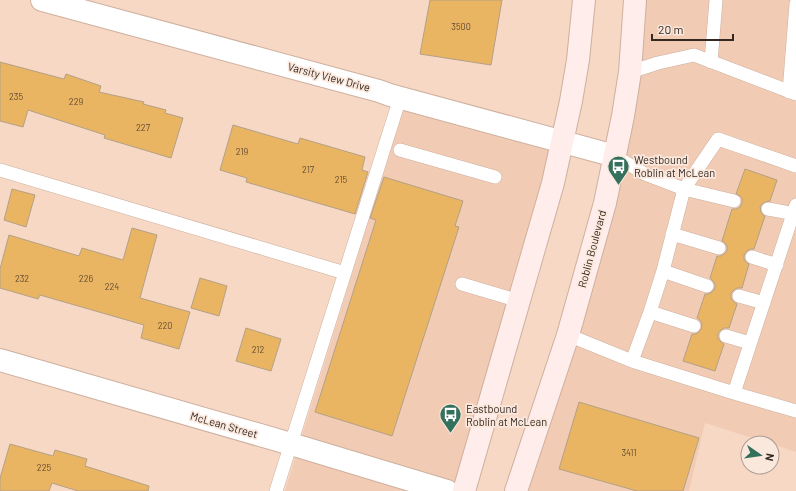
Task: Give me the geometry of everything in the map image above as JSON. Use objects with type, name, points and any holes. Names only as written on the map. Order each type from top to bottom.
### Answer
[{"type":"main road","points":[[464,491],[553,183],[571,102],[577,67],[584,0]]},
{"type":"main road","name":"Roblin Boulevard","points":[[516,491],[568,335],[605,203],[623,116],[630,72],[635,0]]},
{"type":"street","name":"Varsity View Drive","points":[[42,0],[615,156]]},
{"type":"street","name":"McLean Street","points":[[0,360],[447,491]]},
{"type":"lane","points":[[711,62],[716,0]]},
{"type":"lane","points":[[630,72],[658,62],[694,55],[792,93],[796,4]]},
{"type":"lane","points":[[276,491],[400,98]]},
{"type":"lane","points":[[632,361],[650,312],[684,189],[718,139],[796,166]]},
{"type":"lane","points":[[400,150],[495,177]]},
{"type":"lane","points":[[615,156],[645,174],[684,189],[734,201]]},
{"type":"lane","points":[[0,170],[345,273]]},
{"type":"lane","points":[[734,393],[795,211],[768,209]]},
{"type":"lane","points":[[672,234],[719,248]]},
{"type":"lane","points":[[752,257],[777,265]]},
{"type":"lane","points":[[662,271],[707,286]]},
{"type":"lane","points":[[462,284],[519,301]]},
{"type":"lane","points":[[739,296],[764,303]]},
{"type":"lane","points":[[650,312],[694,326]]},
{"type":"lane","points":[[568,335],[632,361],[796,411]]},
{"type":"lane","points":[[726,336],[750,343]]},
{"type":"shaded area","points":[[641,0],[796,0],[796,452],[780,447],[780,435],[743,435],[705,423],[689,491],[528,491],[613,202]]},
{"type":"shaded area","points":[[404,106],[554,147],[457,491],[285,491]]},
{"type":"building","points":[[430,0],[502,0],[491,65],[420,54]]},
{"type":"building","points":[[0,62],[64,79],[66,74],[101,86],[99,92],[144,102],[143,104],[166,110],[165,113],[183,118],[171,158],[104,138],[105,135],[28,110],[23,127],[0,121]]},
{"type":"building","points":[[233,125],[298,144],[300,138],[365,157],[362,170],[368,172],[355,214],[246,182],[247,178],[220,170]]},
{"type":"building","points":[[745,169],[777,180],[770,201],[765,202],[760,207],[761,212],[765,216],[754,249],[750,249],[744,255],[744,259],[749,264],[742,288],[737,288],[731,293],[731,298],[737,304],[729,328],[724,328],[718,333],[718,338],[724,344],[715,371],[683,361],[692,334],[696,334],[701,329],[702,324],[697,318],[705,294],[712,292],[715,288],[715,284],[710,278],[717,256],[721,256],[727,251],[727,246],[722,241],[732,209],[737,209],[742,203],[742,198],[736,194]]},
{"type":"building","points":[[384,177],[463,201],[455,226],[459,227],[392,436],[315,412],[376,220],[370,218]]},
{"type":"building","points":[[12,189],[35,195],[26,227],[4,220]]},
{"type":"building","points":[[132,228],[157,235],[140,298],[190,312],[179,349],[141,338],[144,325],[40,295],[38,299],[0,288],[0,269],[9,235],[79,256],[82,248],[123,260]]},
{"type":"building","points":[[200,278],[227,286],[219,316],[191,308]]},
{"type":"building","points":[[246,328],[281,339],[271,371],[236,361]]},
{"type":"building","points":[[579,402],[699,438],[683,491],[637,491],[559,469]]},
{"type":"building","points":[[10,444],[53,456],[55,450],[87,459],[85,466],[149,486],[148,491],[78,491],[52,483],[49,491],[0,491],[0,478]]},
{"type":"place","name":"Westbound Roblin at McLean","points":[[619,186]]},
{"type":"place","name":"Eastbound Roblin at McLean","points":[[450,434]]}]
